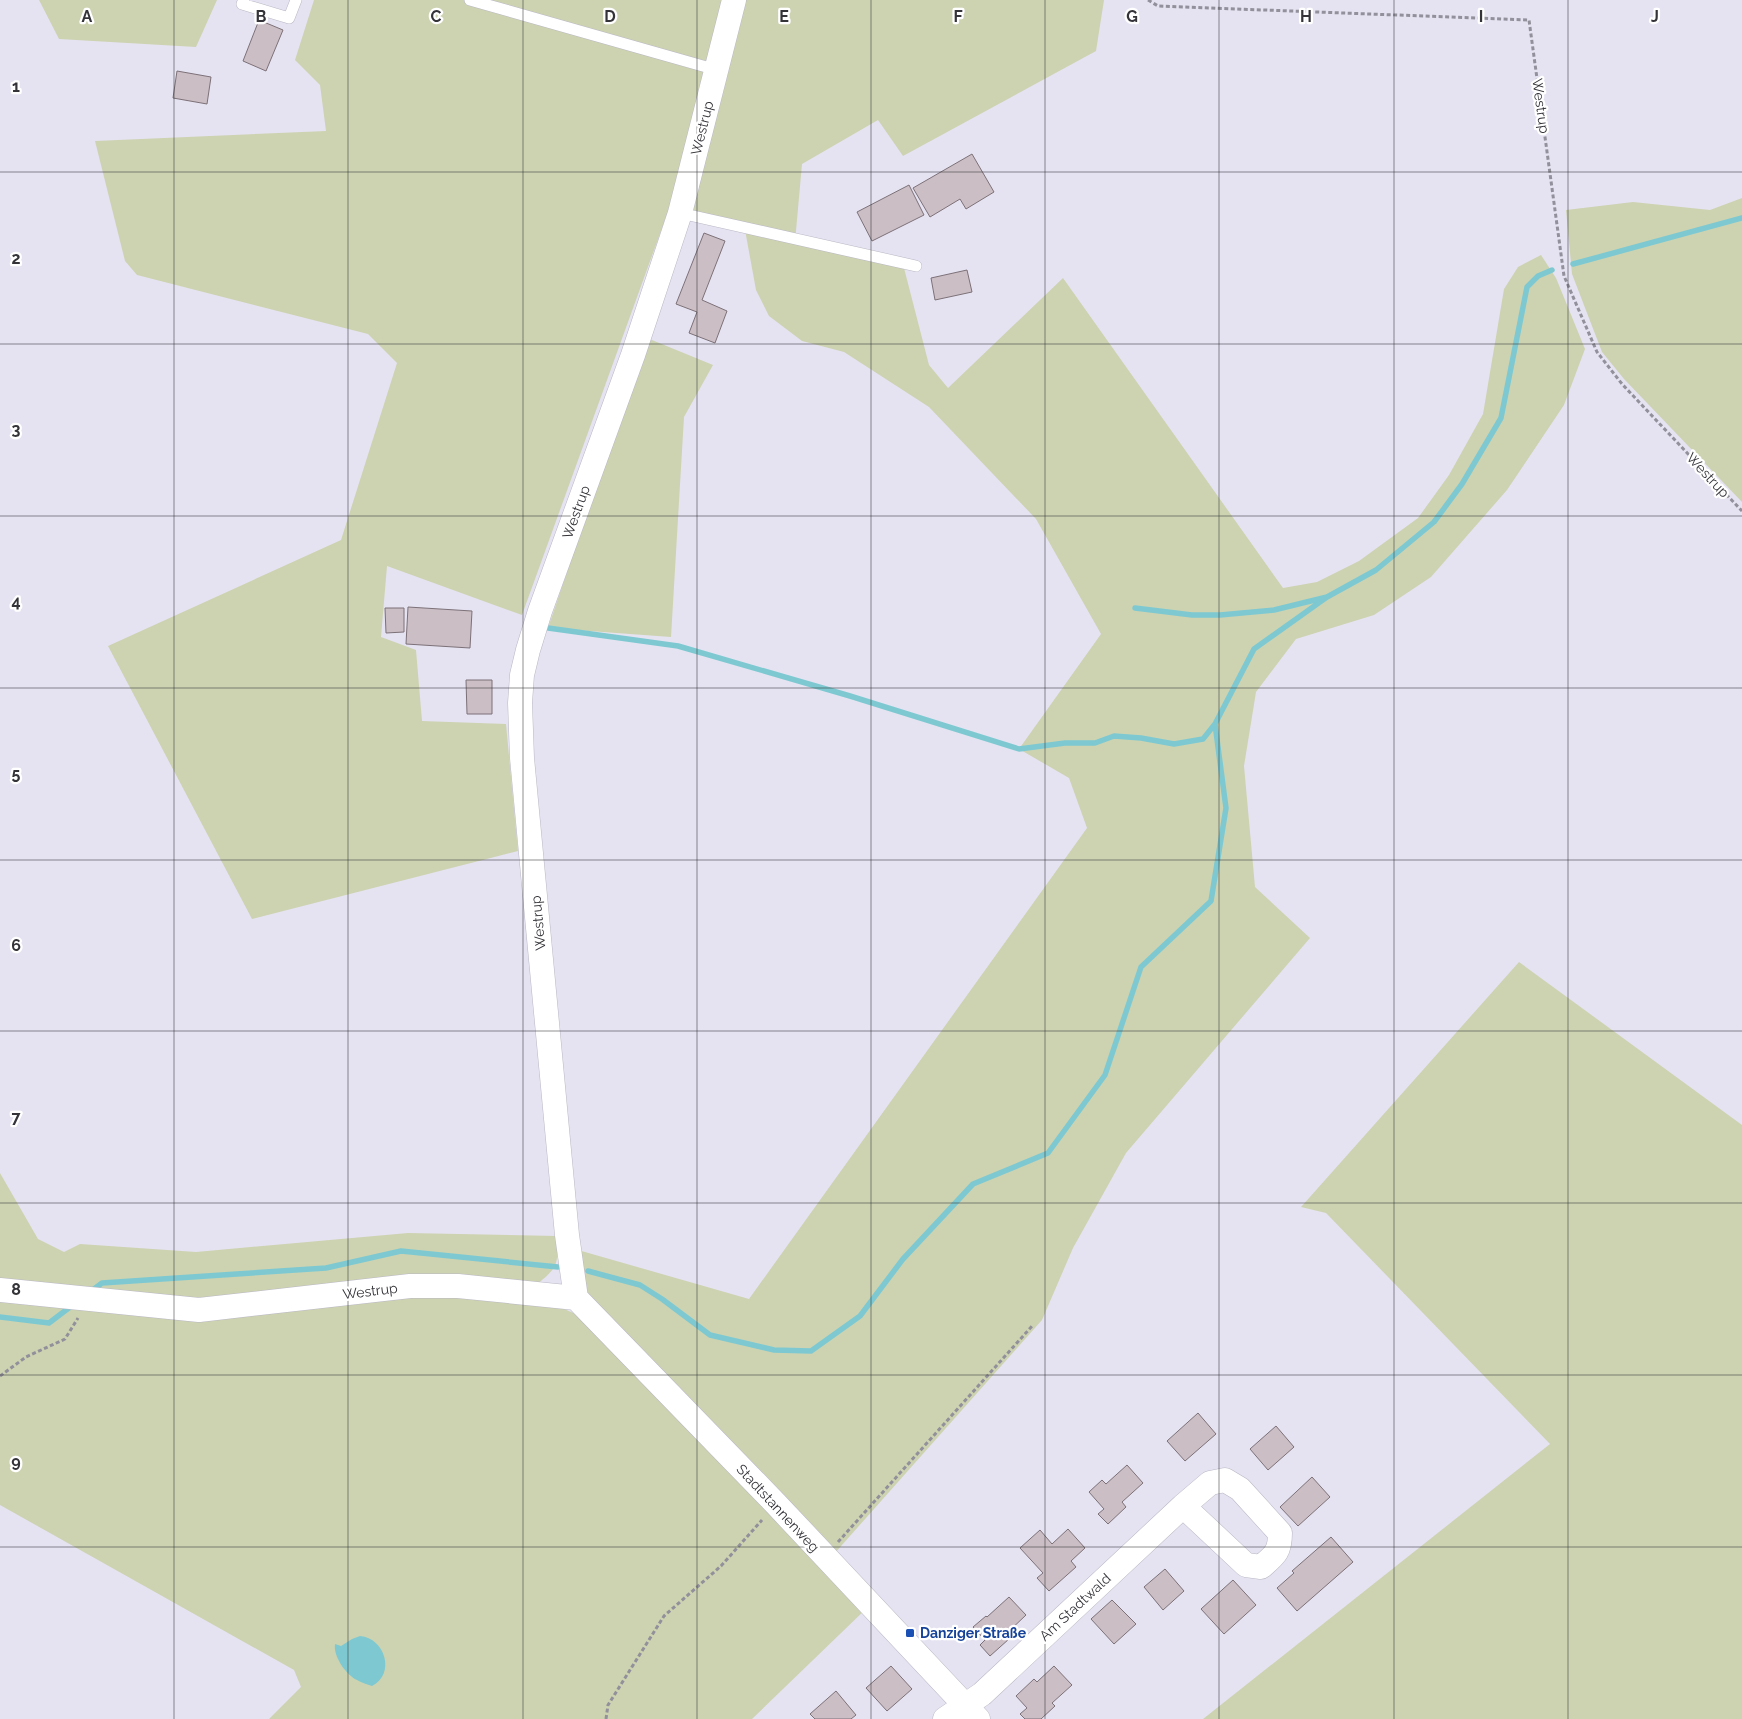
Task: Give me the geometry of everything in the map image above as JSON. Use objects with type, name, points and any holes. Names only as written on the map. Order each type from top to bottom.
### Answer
[{"type":"street","name":"Westrup","points":[[0,1290],[200,1310],[410,1286],[458,1286],[576,1298],[566,1225],[522,758],[520,703],[524,667],[540,611],[633,355],[680,213],[734,0]]},
{"type":"street","name":"Stadtstannenweg","points":[[576,1298],[776,1504],[971,1712]]},
{"type":"street","name":"Am Stadtwald","points":[[945,1719],[971,1712],[982,1694],[1182,1506]]},
{"type":"lane","points":[[244,0],[242,4],[289,18],[296,0]]},
{"type":"lane","points":[[470,0],[717,70]]},
{"type":"lane","points":[[680,213],[916,266]]},
{"type":"path","name":"Westrup","points":[[1148,0],[1158,6],[1529,20],[1564,276],[1597,352],[1622,384],[1742,511]]},
{"type":"path","points":[[0,1376],[26,1357],[66,1339],[89,1300]]},
{"type":"path","points":[[825,1558],[1033,1325]]},
{"type":"path","points":[[606,1719],[608,1705],[664,1616],[721,1566],[776,1504]]},
{"type":"green space","points":[[39,0],[217,0],[196,47],[59,39]]},
{"type":"green space","points":[[314,0],[1104,0],[1096,51],[903,156],[878,120],[802,164],[795,242],[904,268],[929,365],[948,388],[1063,278],[1283,588],[1317,582],[1359,561],[1418,518],[1449,475],[1483,414],[1504,289],[1518,267],[1541,255],[1556,278],[1585,349],[1564,405],[1507,490],[1431,577],[1374,615],[1296,639],[1256,692],[1244,766],[1255,887],[1310,938],[1126,1153],[1073,1248],[1042,1320],[834,1554],[587,1295],[578,1250],[749,1299],[1087,828],[1069,778],[1019,749],[1101,634],[1036,519],[929,407],[844,352],[802,341],[769,316],[756,290],[745,230],[670,206],[522,615],[387,566],[381,637],[416,650],[422,721],[506,724],[518,851],[252,919],[108,646],[341,540],[397,363],[368,334],[137,275],[125,261],[95,141],[326,131],[320,85],[295,60]]},
{"type":"green space","points":[[1742,198],[1742,502],[1624,379],[1602,352],[1572,274],[1566,210],[1633,202],[1710,210]]},
{"type":"green space","points":[[647,338],[713,365],[684,417],[671,637],[548,628]]},
{"type":"green space","points":[[1519,962],[1742,1125],[1742,1719],[1203,1719],[1550,1444],[1326,1213],[1301,1207]]},
{"type":"green space","points":[[0,1173],[38,1239],[64,1252],[80,1244],[196,1252],[408,1233],[557,1236],[557,1259],[550,1273],[537,1284],[464,1275],[195,1300],[80,1292],[0,1278]]},
{"type":"green space","points":[[457,1293],[555,1305],[580,1316],[868,1607],[752,1719],[269,1719],[301,1687],[294,1670],[0,1505],[0,1300],[81,1308]]},
{"type":"water","points":[[360,1636],[369,1638],[376,1643],[384,1657],[384,1673],[372,1686],[353,1678],[341,1665],[336,1654],[335,1644],[341,1646]]},
{"type":"building","points":[[259,20],[283,30],[266,71],[243,61]]},
{"type":"building","points":[[177,71],[211,77],[207,104],[173,98]]},
{"type":"building","points":[[972,154],[994,192],[966,209],[960,199],[930,217],[913,188]]},
{"type":"building","points":[[909,185],[924,215],[872,241],[857,212]]},
{"type":"building","points":[[704,233],[725,241],[702,300],[727,311],[715,343],[689,333],[697,312],[676,304]]},
{"type":"building","points":[[967,270],[972,292],[935,300],[931,278]]},
{"type":"building","points":[[408,607],[472,611],[470,648],[406,644]]},
{"type":"building","points":[[385,608],[404,608],[404,632],[386,633]]},
{"type":"building","points":[[466,680],[492,680],[492,714],[467,714]]},
{"type":"building","points":[[1198,1413],[1216,1434],[1185,1461],[1167,1441]]},
{"type":"building","points":[[1276,1426],[1294,1447],[1268,1470],[1250,1449]]},
{"type":"building","points":[[1127,1465],[1143,1483],[1122,1502],[1126,1507],[1108,1524],[1098,1514],[1104,1509],[1089,1492],[1102,1480],[1106,1484]]},
{"type":"building","points":[[1312,1477],[1330,1497],[1298,1526],[1280,1507]]},
{"type":"building","points":[[1068,1529],[1085,1548],[1071,1561],[1076,1567],[1049,1591],[1037,1578],[1043,1573],[1020,1548],[1040,1530],[1052,1544]]},
{"type":"building","points":[[1331,1537],[1353,1562],[1297,1611],[1277,1588],[1294,1573],[1292,1571]]},
{"type":"building","points":[[1165,1569],[1184,1591],[1163,1610],[1144,1587]]},
{"type":"building","points":[[1233,1580],[1256,1605],[1224,1634],[1201,1609]]},
{"type":"building","points":[[1009,1597],[1026,1615],[1005,1635],[1009,1639],[990,1656],[980,1645],[985,1640],[973,1627]]},
{"type":"building","points":[[1112,1600],[1136,1624],[1114,1644],[1091,1619]]},
{"type":"building","points":[[891,1666],[912,1689],[887,1711],[866,1688]]},
{"type":"building","points":[[1054,1666],[1072,1685],[1052,1703],[1055,1706],[1041,1719],[1025,1719],[1020,1714],[1027,1708],[1016,1696],[1034,1679],[1037,1682]]},
{"type":"building","points":[[836,1691],[856,1715],[851,1719],[815,1719],[810,1714]]},
{"type":"waterway","points":[[1573,264],[1742,218]]},
{"type":"waterway","points":[[1135,608],[1192,615],[1220,615],[1274,610],[1327,597],[1376,570],[1434,522],[1462,484],[1501,418],[1527,287],[1538,276],[1552,270]]},
{"type":"waterway","points":[[588,1271],[640,1285],[710,1335],[774,1350],[811,1351],[860,1316],[903,1259],[973,1184],[1048,1153],[1105,1075],[1141,967],[1211,901],[1226,808],[1215,724],[1254,649],[1327,597]]},
{"type":"waterway","points":[[548,628],[678,646],[850,696],[1019,749],[1065,743],[1095,743],[1114,736],[1141,738],[1174,744],[1203,739],[1215,724]]},
{"type":"waterway","points":[[90,1292],[102,1283],[326,1268],[401,1251],[558,1267]]},
{"type":"waterway","points":[[0,1317],[49,1323],[74,1304]]},
{"type":"place","name":"Danziger Straße","points":[[910,1633]]}]
